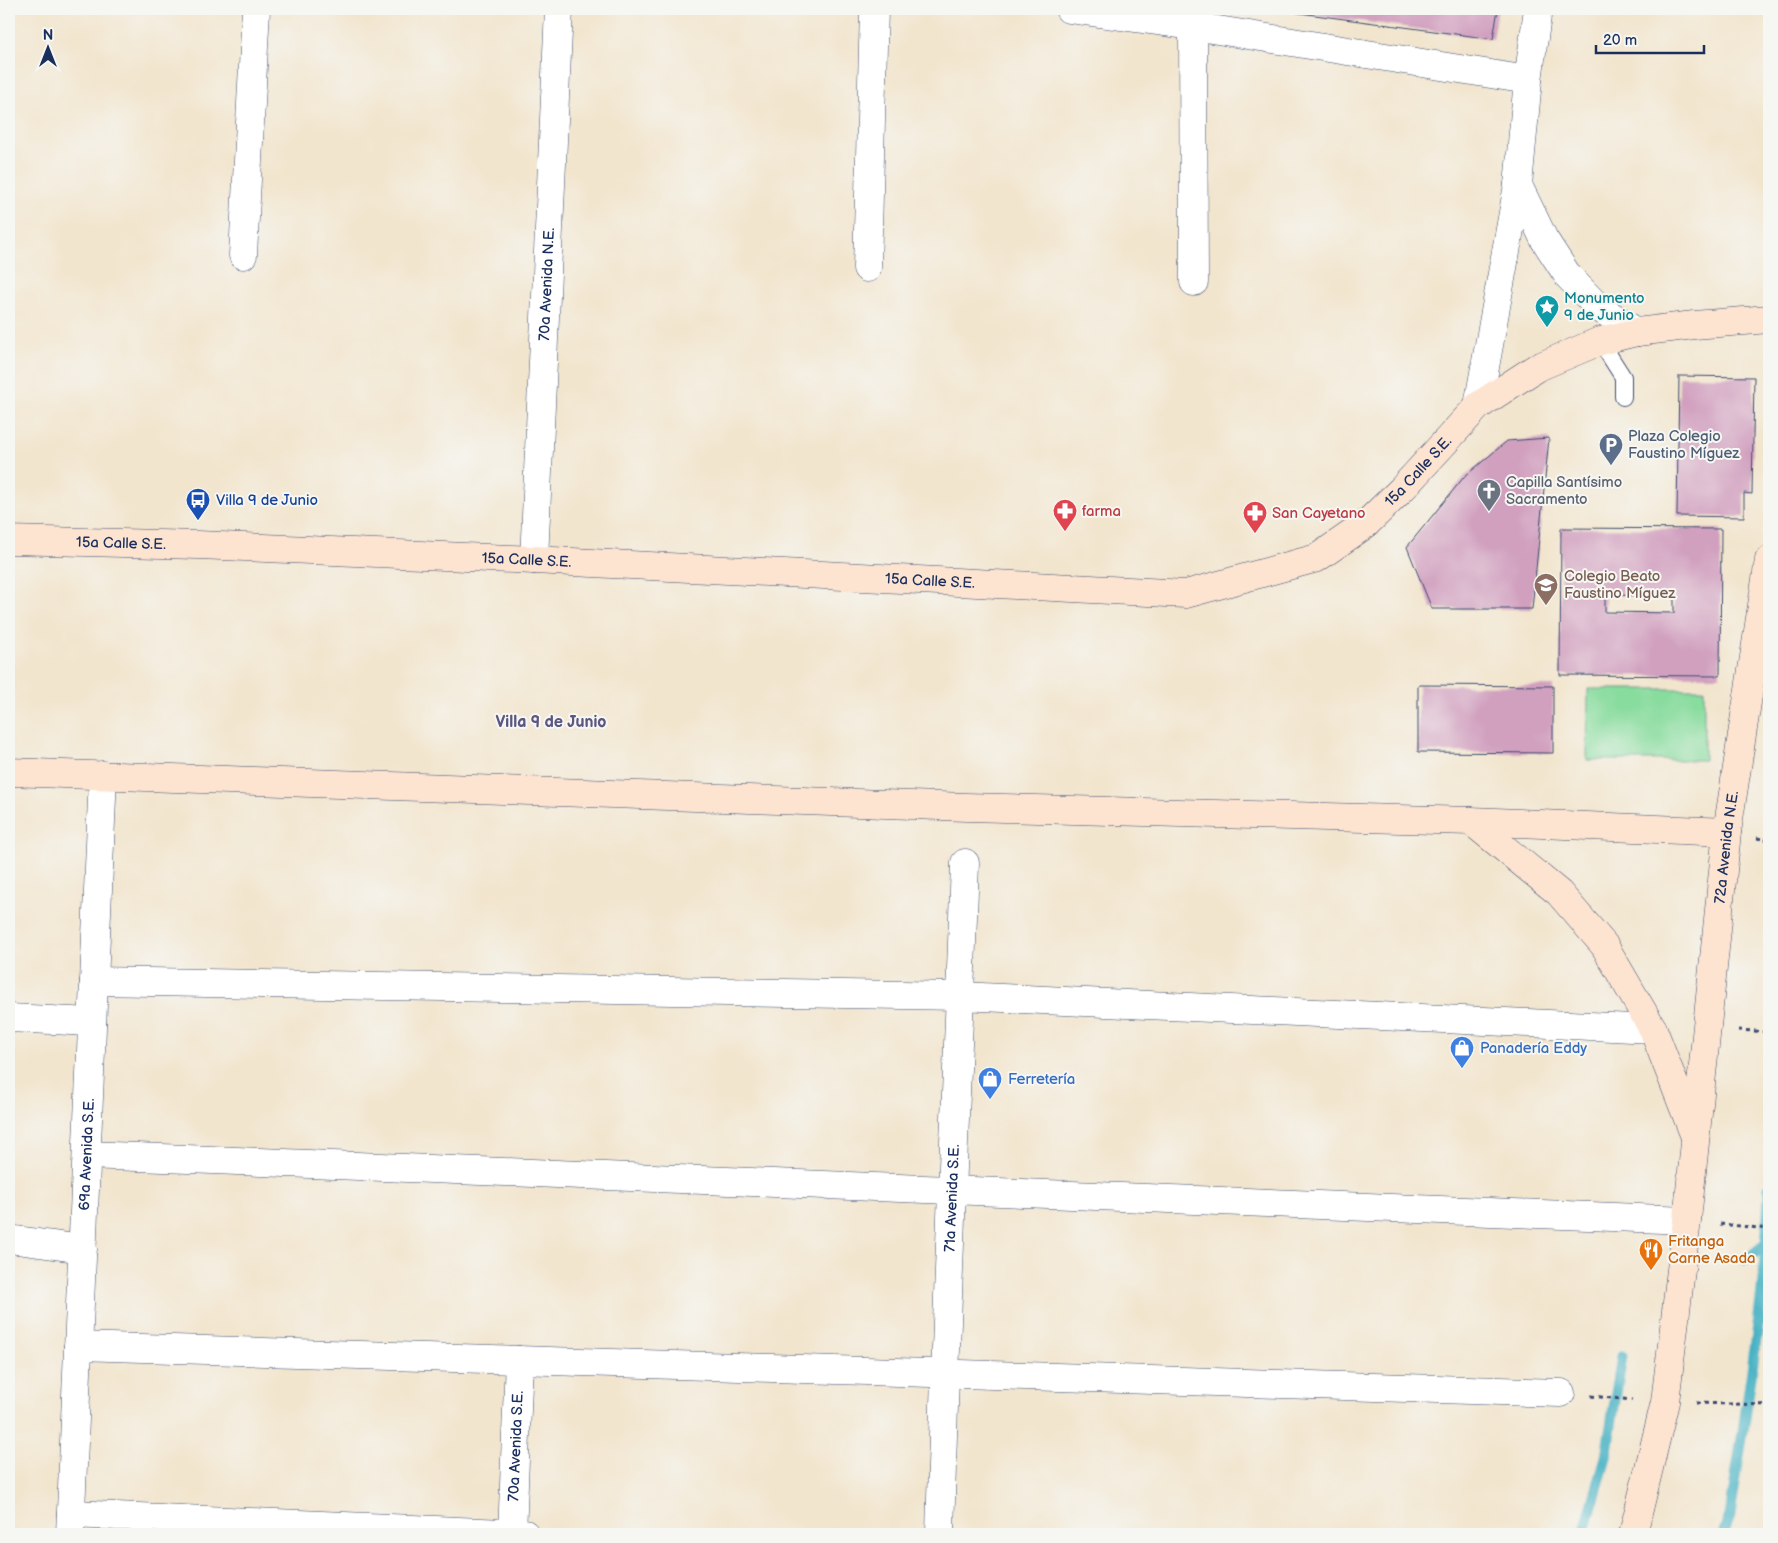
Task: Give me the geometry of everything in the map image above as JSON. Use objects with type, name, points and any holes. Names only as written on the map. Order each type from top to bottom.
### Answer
[{"type":"street","points":[[243,255],[256,9]]},
{"type":"street","name":"70a Avenida N.E.","points":[[534,560],[559,9]]},
{"type":"street","points":[[867,268],[874,9]]},
{"type":"street","points":[[1069,9],[1193,26],[1528,80]]},
{"type":"street","points":[[1478,406],[1518,185],[1528,80],[1538,9]]},
{"type":"street","points":[[1193,26],[1194,282]]},
{"type":"street","points":[[1518,185],[1544,239],[1568,276],[1599,308],[1637,332]]},
{"type":"street","name":"15a Calle S.E.","points":[[9,540],[198,545],[534,560],[1186,594],[1317,558],[1366,524],[1401,490],[1478,406],[1536,368],[1600,341],[1637,332],[1769,319]]},
{"type":"street","name":"72a Avenida N.E.","points":[[1633,1534],[1665,1402],[1687,1220],[1727,832],[1769,560]]},
{"type":"street","points":[[9,772],[966,807],[1471,821],[1727,832]]},
{"type":"street","name":"69a Avenida S.E.","points":[[71,1524],[103,775]]},
{"type":"street","points":[[1471,821],[1559,893],[1604,945],[1653,1030],[1695,1136]]},
{"type":"street","name":"71a Avenida S.E.","points":[[940,1534],[944,1373],[965,863]]},
{"type":"street","points":[[94,981],[960,996],[1653,1030]]},
{"type":"street","points":[[9,1018],[92,1022]]},
{"type":"street","points":[[87,1156],[1687,1220]]},
{"type":"street","points":[[9,1239],[82,1249]]},
{"type":"street","points":[[78,1346],[1561,1393]]},
{"type":"street","name":"70a Avenida S.E.","points":[[512,1534],[519,1360]]},
{"type":"street","points":[[71,1524],[525,1534]]},
{"type":"lane","points":[[1600,341],[1623,377],[1623,398]]},
{"type":"path","points":[[1758,838],[1769,840]]},
{"type":"path","points":[[1747,1030],[1769,1032]]},
{"type":"path","points":[[1714,1224],[1769,1230]]},
{"type":"path","points":[[1591,1396],[1633,1400]]},
{"type":"path","points":[[1704,1404],[1767,1405]]},
{"type":"green space","points":[[1588,689],[1704,689],[1704,760],[1587,760]]},
{"type":"building","points":[[1270,9],[1498,9],[1493,39]]},
{"type":"building","points":[[1679,376],[1754,377],[1752,494],[1744,493],[1744,517],[1677,516]]},
{"type":"building","name":"Capilla Santísimo Sacramento","points":[[1549,438],[1532,609],[1432,609],[1407,547],[1464,477],[1507,441]]},
{"type":"building","points":[[1561,528],[1721,529],[1720,676],[1560,675]],"holes":[[[1605,595],[1674,596],[1674,613],[1605,612]]]},
{"type":"building","points":[[1418,685],[1553,686],[1553,753],[1418,752]]},
{"type":"waterway","points":[[1723,1534],[1730,1516],[1760,1312],[1769,1188]]},
{"type":"waterway","points":[[1746,1260],[1768,1242]]},
{"type":"waterway","points":[[1584,1534],[1606,1457],[1622,1356]]},
{"type":"place","name":"Monumento 9 de Junio","points":[[1547,328]]},
{"type":"place","name":"Plaza Colegio Faustino Míguez","points":[[1611,466]]},
{"type":"place","name":"Capilla Santísimo Sacramento","points":[[1489,512]]},
{"type":"place","name":"Villa 9 de Junio","points":[[198,521]]},
{"type":"place","name":"farma","points":[[1065,532]]},
{"type":"place","name":"San Cayetano","points":[[1255,534]]},
{"type":"place","name":"Colegio Beato Faustino Míguez","points":[[1546,606]]},
{"type":"place","name":"Panadería Eddy","points":[[1462,1069]]},
{"type":"place","name":"Ferretería","points":[[990,1100]]},
{"type":"place","name":"Fritanga Carne Asada","points":[[1651,1271]]},
{"type":"district","name":"Villa 9 de Junio","points":[[551,721]]}]
